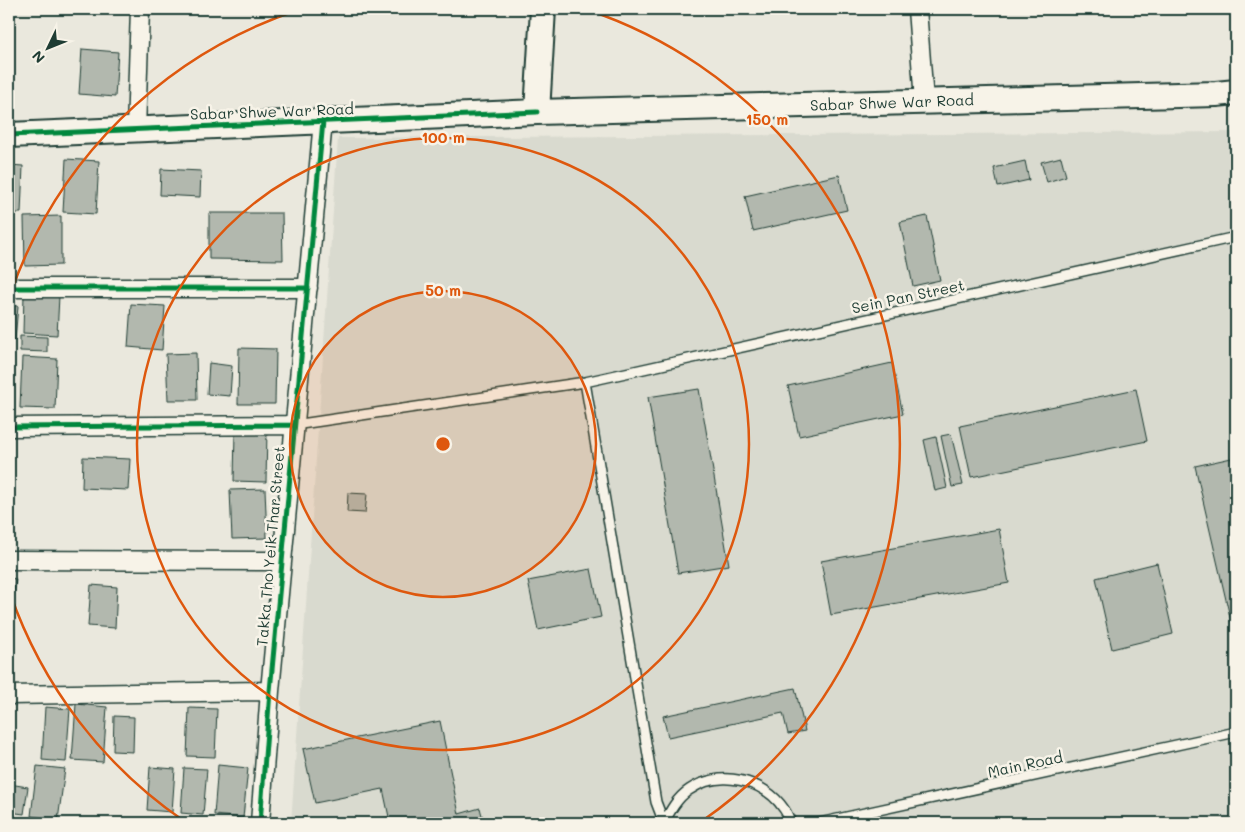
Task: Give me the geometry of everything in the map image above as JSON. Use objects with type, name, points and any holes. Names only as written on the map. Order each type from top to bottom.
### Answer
[{"type":"main road","points":[[537,112],[543,9]]},
{"type":"main road","name":"Sabar Shwe War Road","points":[[9,135],[537,112],[1236,92]]},
{"type":"street","points":[[136,130],[140,9]]},
{"type":"street","points":[[917,9],[924,101]]},
{"type":"street","name":"Takka Tho Yeik Thar Street","points":[[260,823],[270,691],[323,121]]},
{"type":"street","points":[[9,288],[308,288]]},
{"type":"street","points":[[9,427],[294,425]]},
{"type":"street","points":[[9,560],[282,561]]},
{"type":"street","points":[[9,695],[270,691]]},
{"type":"lane","name":"Sein Pan Street","points":[[294,425],[585,382],[1236,237]]},
{"type":"lane","points":[[585,382],[656,802],[664,823]]},
{"type":"lane","name":"Main Road","points":[[819,823],[1236,732]]},
{"type":"lane","points":[[664,823],[674,804],[689,790],[709,780],[730,778],[751,782],[770,793],[785,809],[791,823]]},
{"type":"shaded area","points":[[1236,132],[1236,823],[291,823],[338,138]]},
{"type":"building","points":[[82,49],[118,52],[115,97],[79,94]]},
{"type":"building","points":[[1061,157],[1066,176],[1047,182],[1041,162]]},
{"type":"building","points":[[66,159],[99,161],[96,214],[63,212]]},
{"type":"building","points":[[1025,161],[1029,180],[998,187],[994,168]]},
{"type":"building","points":[[9,165],[23,166],[21,213],[9,213]]},
{"type":"building","points":[[161,169],[201,171],[200,197],[160,195]]},
{"type":"building","points":[[839,175],[847,210],[753,231],[745,196]]},
{"type":"building","points":[[209,213],[282,213],[283,260],[209,259]]},
{"type":"building","points":[[61,216],[61,265],[25,266],[24,217]]},
{"type":"building","points":[[927,216],[940,280],[913,286],[900,222]]},
{"type":"building","points":[[24,294],[59,296],[57,335],[23,333]]},
{"type":"building","points":[[131,304],[165,306],[162,350],[128,347]]},
{"type":"building","points":[[9,306],[18,306],[15,340],[9,340]]},
{"type":"building","points":[[20,336],[47,337],[47,352],[20,351]]},
{"type":"building","points":[[239,348],[276,349],[275,404],[238,404]]},
{"type":"building","points":[[196,353],[197,400],[168,400],[166,354]]},
{"type":"building","points":[[22,357],[57,359],[55,409],[20,408]]},
{"type":"building","points":[[209,363],[232,366],[230,396],[207,394]]},
{"type":"building","points":[[892,363],[903,414],[799,436],[788,386]]},
{"type":"building","points":[[699,389],[729,565],[678,573],[648,397]]},
{"type":"building","points":[[1136,389],[1147,441],[971,477],[960,426]]},
{"type":"building","points":[[235,430],[267,430],[266,482],[234,481]]},
{"type":"building","points":[[951,434],[963,485],[952,487],[941,436]]},
{"type":"building","points":[[936,437],[947,488],[935,491],[924,440]]},
{"type":"building","points":[[83,457],[130,459],[128,490],[82,488]]},
{"type":"building","points":[[1236,457],[1236,643],[1195,466]]},
{"type":"building","points":[[265,489],[267,538],[232,539],[230,490]]},
{"type":"building","points":[[348,493],[367,494],[365,513],[347,512]]},
{"type":"building","points":[[999,529],[1009,583],[831,615],[821,561]]},
{"type":"building","points":[[1157,563],[1173,634],[1112,649],[1096,578]]},
{"type":"building","points":[[591,569],[601,617],[538,630],[528,581]]},
{"type":"building","points":[[9,578],[16,579],[11,613],[9,613]]},
{"type":"building","points":[[91,585],[117,587],[115,628],[88,626]]},
{"type":"building","points":[[795,688],[805,731],[788,734],[783,713],[668,737],[663,716]]},
{"type":"building","points":[[76,704],[107,707],[103,762],[72,760]]},
{"type":"building","points":[[45,707],[70,709],[66,762],[42,760]]},
{"type":"building","points":[[189,708],[217,709],[215,757],[187,756]]},
{"type":"building","points":[[114,716],[134,717],[133,752],[113,751]]},
{"type":"building","points":[[440,721],[459,814],[480,808],[484,823],[364,823],[389,817],[383,789],[315,803],[303,749]]},
{"type":"building","points":[[218,765],[248,768],[243,818],[214,815]]},
{"type":"building","points":[[37,766],[65,769],[58,820],[31,816]]},
{"type":"building","points":[[150,767],[175,769],[172,812],[147,810]]},
{"type":"building","points":[[184,768],[207,769],[203,815],[181,813]]},
{"type":"building","points":[[9,784],[28,787],[24,814],[9,812]]},
{"type":"cycle path","points":[[9,135],[537,112]]},
{"type":"cycle path","points":[[260,823],[270,691],[323,121]]},
{"type":"cycle path","points":[[9,288],[308,288]]},
{"type":"cycle path","points":[[9,427],[294,425]]}]
